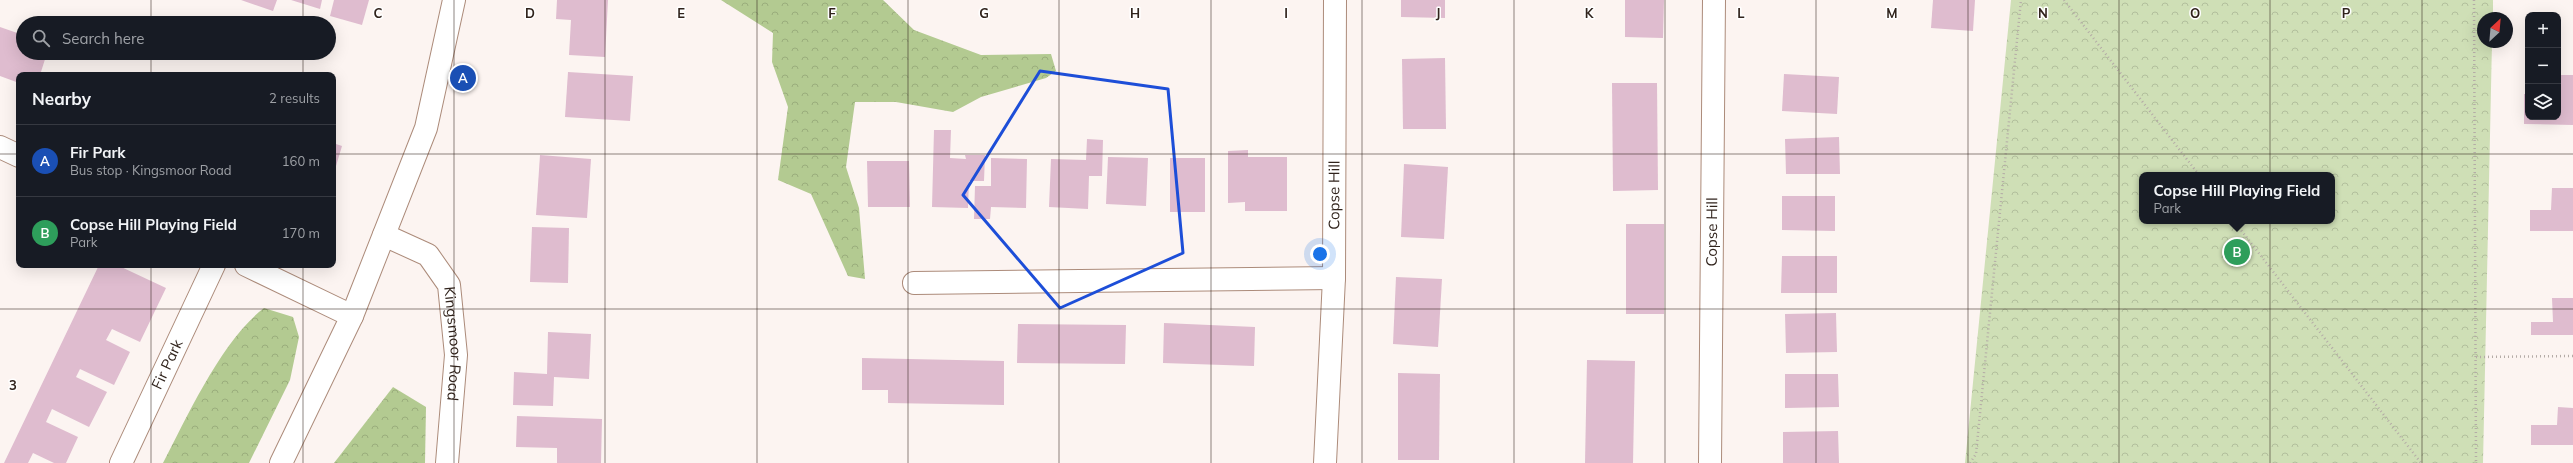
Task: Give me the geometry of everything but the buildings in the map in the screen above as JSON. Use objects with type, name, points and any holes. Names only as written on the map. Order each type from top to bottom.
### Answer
[{"type":"street","points":[[281,463],[352,316],[426,128],[454,0]]},
{"type":"street","name":"Copse Hill","points":[[1325,463],[1334,278],[1335,0]]},
{"type":"street","name":"Copse Hill","points":[[1710,463],[1714,0]]},
{"type":"street","points":[[0,147],[16,155]]},
{"type":"street","name":"Kingsmoor Road","points":[[384,235],[428,255],[449,285],[456,355],[447,463]]},
{"type":"street","name":"Fir Park","points":[[121,463],[213,268]]},
{"type":"street","points":[[252,268],[352,316]]},
{"type":"street","points":[[914,283],[1334,278]]},
{"type":"path","points":[[1970,463],[1976,454],[2022,0]]},
{"type":"path","points":[[2064,0],[2197,172]]},
{"type":"path","points":[[2474,0],[2476,463]]},
{"type":"path","points":[[2236,224],[2421,463]]},
{"type":"path","points":[[2476,357],[2573,356]]},
{"type":"highlighted area","points":[[1040,71],[1168,89],[1183,253],[1060,308],[963,195]]},
{"type":"green space","points":[[721,0],[883,0],[914,30],[981,55],[1051,54],[1056,71],[1046,78],[981,97],[953,112],[896,102],[855,102],[846,167],[859,208],[865,279],[848,276],[811,194],[778,180],[788,107],[772,62],[773,33]]},
{"type":"green space","points":[[2011,0],[2493,0],[2493,12],[2477,12],[2477,48],[2492,48],[2483,463],[1965,463]]},
{"type":"green space","points":[[264,308],[293,317],[299,337],[290,380],[249,463],[163,463],[195,401],[220,358],[234,339]]},
{"type":"green space","points":[[393,387],[426,407],[425,463],[334,463]]},
{"type":"place","name":"Fir Park","points":[[463,78]]},
{"type":"place","name":"Copse Hill Playing Field","points":[[2237,252]]}]
